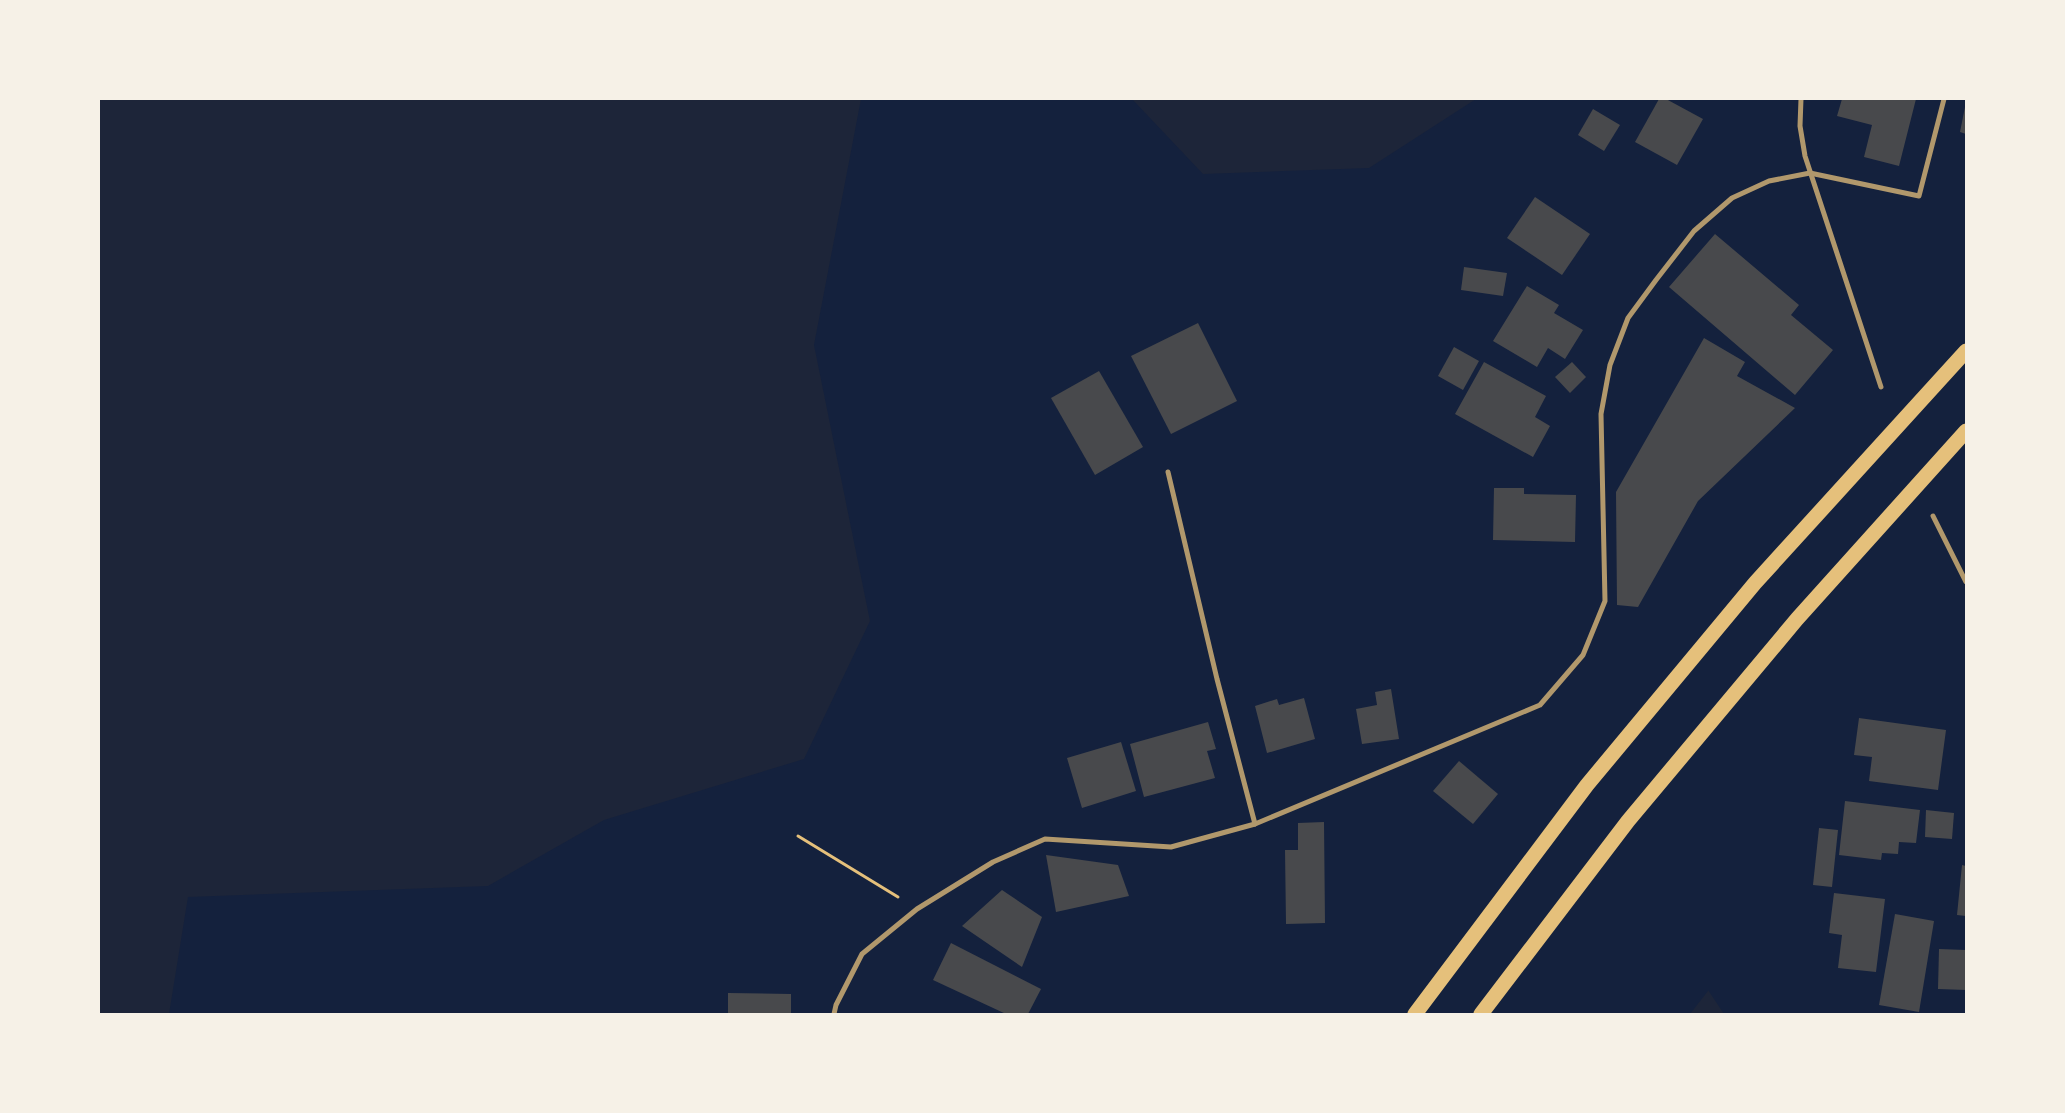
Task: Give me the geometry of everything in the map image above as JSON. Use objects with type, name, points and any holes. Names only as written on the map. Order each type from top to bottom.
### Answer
[{"type":"highway","points":[[1415,1014],[1587,785],[1755,583],[1966,351]]},
{"type":"highway","points":[[1481,1014],[1628,821],[1797,619],[1966,431]]},
{"type":"street","points":[[1801,99],[1800,126],[1810,173],[1881,387]]},
{"type":"street","points":[[834,1014],[836,1005],[862,954],[917,909],[993,862],[1044,839],[1171,847],[1256,824],[1540,705],[1583,655],[1605,601],[1601,414],[1610,366],[1628,318],[1694,231],[1732,198],[1769,182],[1810,173],[1919,196],[1944,99]]},
{"type":"street","points":[[1168,472],[1217,680],[1256,824]]},
{"type":"street","points":[[1933,516],[1966,582]]},
{"type":"path","points":[[798,836],[917,909]]},
{"type":"shaded area","points":[[99,99],[861,99],[814,345],[870,621],[804,759],[604,820],[488,886],[188,897],[169,1014],[99,1014]]},
{"type":"shaded area","points":[[1132,99],[1476,99],[1369,168],[1203,174]]},
{"type":"shaded area","points":[[1708,991],[1724,1014],[1690,1014]]},
{"type":"building","points":[[1659,99],[1666,99],[1703,119],[1677,165],[1635,142]]},
{"type":"building","points":[[1842,99],[1916,99],[1899,166],[1864,157],[1872,125],[1837,116]]},
{"type":"building","points":[[1966,107],[1966,134],[1960,132]]},
{"type":"building","points":[[1593,109],[1620,125],[1604,151],[1578,135]]},
{"type":"building","points":[[1535,197],[1590,234],[1562,275],[1507,238]]},
{"type":"building","points":[[1715,234],[1799,305],[1791,315],[1833,350],[1795,395],[1669,287]]},
{"type":"building","points":[[1464,267],[1507,273],[1503,296],[1461,290]]},
{"type":"building","points":[[1527,286],[1559,305],[1554,313],[1583,330],[1565,359],[1548,348],[1537,367],[1493,341]]},
{"type":"building","points":[[1198,323],[1237,401],[1171,434],[1131,356]]},
{"type":"building","points":[[1704,338],[1745,362],[1737,376],[1795,408],[1698,501],[1638,607],[1617,605],[1616,492]]},
{"type":"building","points":[[1454,347],[1479,361],[1463,390],[1438,376]]},
{"type":"building","points":[[1484,362],[1546,396],[1535,417],[1550,426],[1533,457],[1455,414]]},
{"type":"building","points":[[1572,362],[1586,377],[1570,393],[1555,377]]},
{"type":"building","points":[[1099,371],[1143,447],[1095,475],[1051,398]]},
{"type":"building","points":[[1494,488],[1524,488],[1524,494],[1576,495],[1575,542],[1493,540]]},
{"type":"building","points":[[1391,689],[1399,739],[1362,744],[1356,709],[1377,705],[1375,692]]},
{"type":"building","points":[[1304,698],[1315,739],[1267,753],[1255,706],[1277,699],[1279,705]]},
{"type":"building","points":[[1859,718],[1946,730],[1938,790],[1869,781],[1872,757],[1854,755]]},
{"type":"building","points":[[1208,722],[1216,749],[1207,751],[1215,778],[1144,797],[1130,744]]},
{"type":"building","points":[[1121,742],[1136,791],[1082,808],[1067,758]]},
{"type":"building","points":[[1459,761],[1498,794],[1473,824],[1433,791]]},
{"type":"building","points":[[1845,801],[1920,810],[1916,843],[1899,842],[1898,854],[1882,853],[1881,860],[1839,855]]},
{"type":"building","points":[[1926,810],[1954,813],[1952,839],[1925,837]]},
{"type":"building","points":[[1324,822],[1325,923],[1286,924],[1285,850],[1298,850],[1298,823]]},
{"type":"building","points":[[1819,828],[1838,830],[1832,887],[1813,885]]},
{"type":"building","points":[[1046,855],[1118,865],[1129,896],[1056,912]]},
{"type":"building","points":[[1962,865],[1966,866],[1966,916],[1957,915]]},
{"type":"building","points":[[1002,890],[1042,917],[1022,967],[962,926]]},
{"type":"building","points":[[1834,893],[1885,899],[1876,972],[1838,968],[1842,935],[1829,933]]},
{"type":"building","points":[[1895,914],[1934,921],[1919,1012],[1879,1005]]},
{"type":"building","points":[[951,943],[1041,989],[1028,1014],[1006,1014],[933,980]]},
{"type":"building","points":[[1939,949],[1966,950],[1966,990],[1938,989]]},
{"type":"building","points":[[728,993],[791,994],[791,1014],[728,1014]]}]
